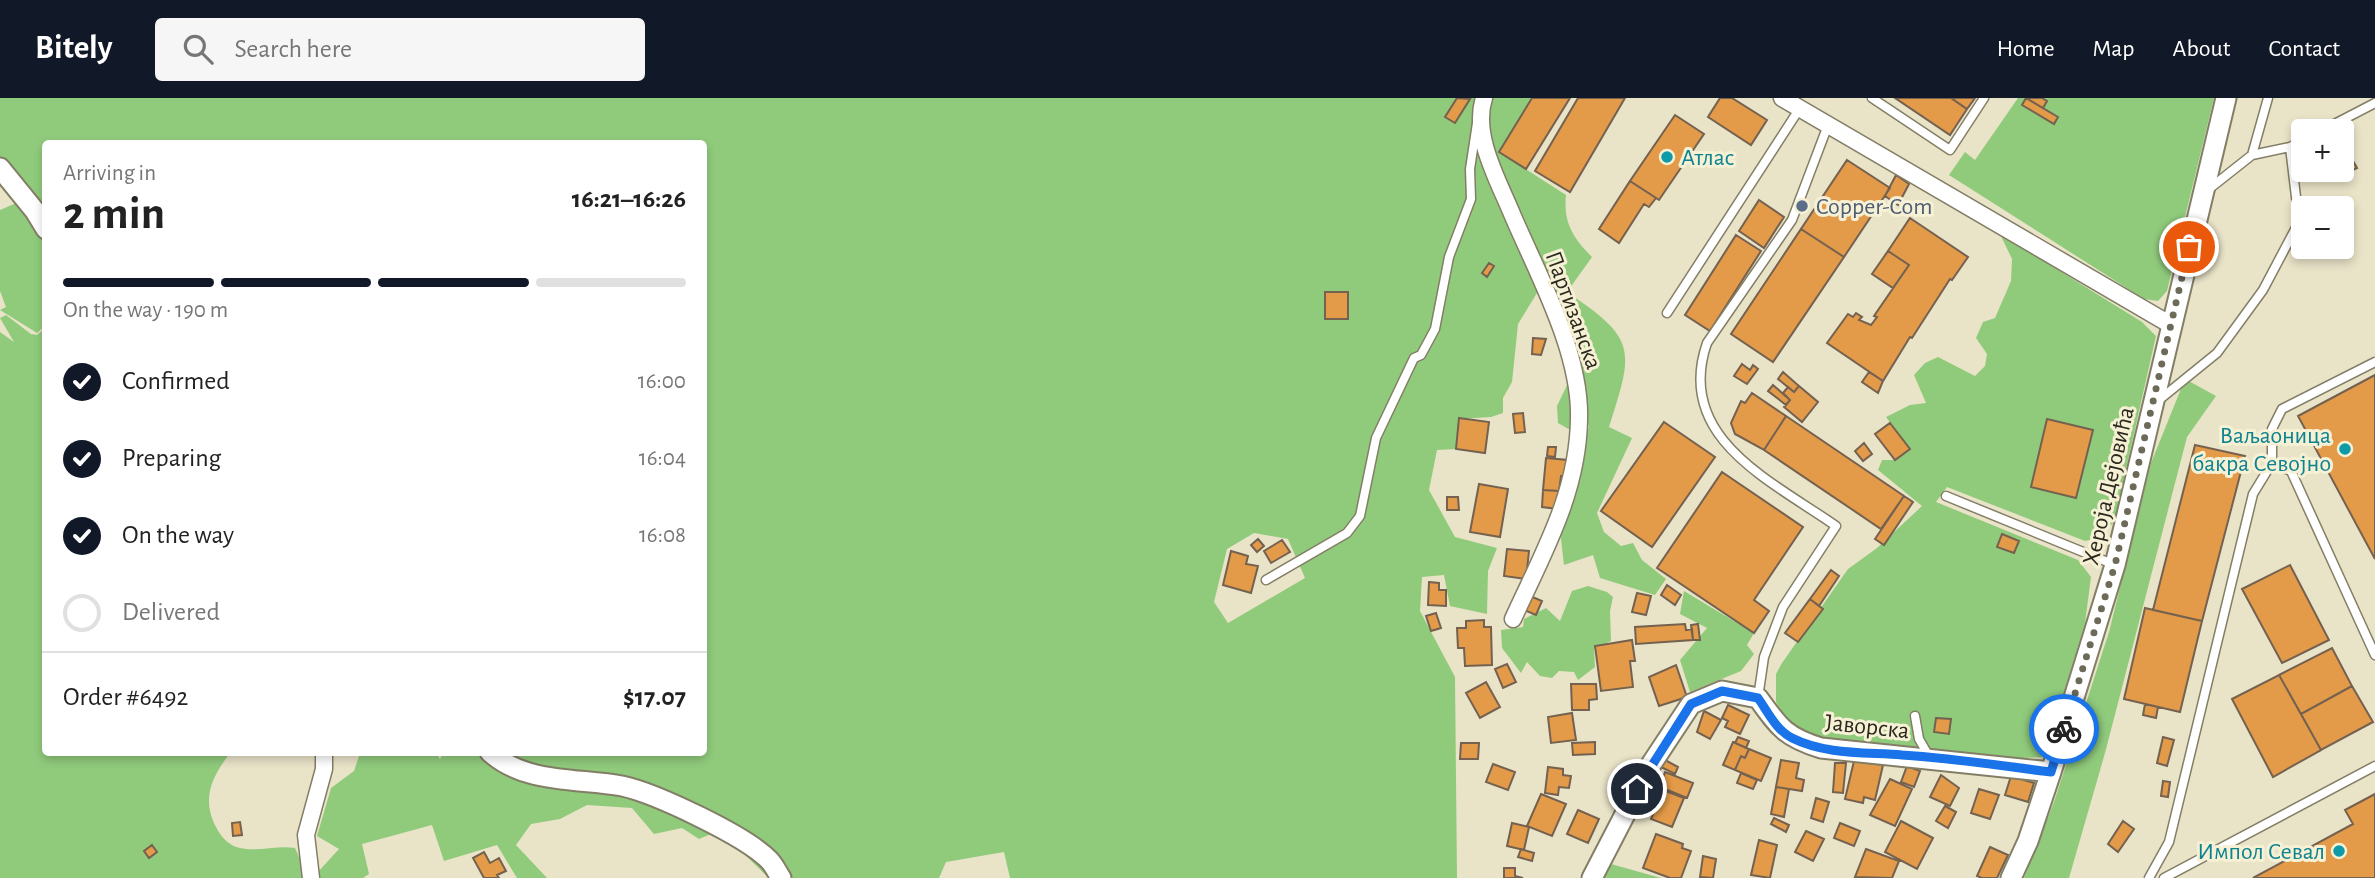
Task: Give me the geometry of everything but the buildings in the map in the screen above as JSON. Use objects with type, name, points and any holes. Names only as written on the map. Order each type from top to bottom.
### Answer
[{"type":"street","points":[[1782,98],[2171,325]]},
{"type":"street","name":"Хероја Дејовића","points":[[2011,878],[2051,772],[2115,565],[2226,98]]},
{"type":"street","name":"Партизанска","points":[[1482,105],[1493,170],[1548,298],[1572,362],[1578,392],[1578,440],[1570,491],[1513,619]]},
{"type":"street","points":[[0,168],[42,222]]},
{"type":"street","points":[[1592,878],[1650,766],[1691,704],[1722,691],[1758,698]]},
{"type":"street","name":"Јаворска","points":[[1758,698],[1777,727],[1805,743],[1864,754],[1930,758],[2051,772]]},
{"type":"street","points":[[311,878],[306,835],[324,769],[324,756]]},
{"type":"street","points":[[494,756],[502,764],[538,776],[625,787],[722,827],[770,860],[781,878]]},
{"type":"lane","points":[[1872,98],[1950,150],[1984,98]]},
{"type":"lane","points":[[2252,155],[2268,98]]},
{"type":"lane","points":[[2344,119],[2375,103]]},
{"type":"lane","points":[[1266,580],[1347,533],[1360,516],[1376,438],[1414,358],[1421,355],[1434,329],[1449,257],[1471,199],[1472,137],[1482,105]]},
{"type":"lane","points":[[1667,313],[1800,108]]},
{"type":"lane","points":[[1758,698],[1764,657],[1783,607],[1836,526],[1751,468],[1721,442],[1705,407],[1700,363],[1707,343],[1792,220],[1828,125]]},
{"type":"lane","points":[[2152,405],[2217,353],[2263,290],[2299,222],[2290,147],[2252,155],[2201,195]]},
{"type":"lane","points":[[2149,878],[2169,842],[2253,494],[2272,463],[2272,429],[2282,409],[2375,362]]},
{"type":"lane","points":[[2272,463],[2291,471],[2375,655]]},
{"type":"lane","points":[[1946,496],[2115,565]]},
{"type":"lane","points":[[1915,716],[1919,739],[1930,758]]},
{"type":"lane","points":[[2164,878],[2375,765]]},
{"type":"green space","points":[[0,98],[1532,98],[1499,152],[1566,195],[1566,213],[1571,229],[1592,257],[1567,292],[1607,322],[1624,348],[1623,380],[1609,427],[1632,438],[1597,513],[1604,532],[1621,546],[1633,543],[1642,560],[1666,579],[1655,595],[1600,578],[1593,555],[1564,565],[1559,522],[1576,495],[1589,425],[1572,431],[1558,423],[1557,406],[1569,381],[1581,386],[1540,288],[1518,324],[1512,382],[1503,398],[1503,413],[1491,417],[1459,419],[1456,449],[1437,450],[1429,490],[1455,537],[1497,548],[1488,571],[1487,614],[1450,606],[1444,575],[1422,577],[1420,611],[1455,677],[1457,878],[1010,878],[1004,852],[946,862],[939,878],[769,878],[744,854],[711,834],[699,839],[682,828],[654,834],[632,808],[587,805],[560,819],[531,824],[516,845],[547,878],[517,878],[497,845],[444,861],[432,825],[362,844],[369,874],[363,878],[319,878],[317,873],[339,849],[317,836],[331,788],[354,771],[359,756],[438,756],[440,759],[442,756],[707,756],[707,140],[42,140],[42,215],[0,160]],"holes":[[[1254,533],[1288,539],[1305,578],[1228,623],[1214,602],[1227,549]]]},
{"type":"green space","points":[[2018,98],[2214,98],[2167,291],[2158,301],[2144,299],[1949,175],[1965,152],[1975,160]]},
{"type":"green space","points":[[21,201],[42,232],[42,329],[37,333],[0,310],[6,307],[0,291],[0,210]]},
{"type":"green space","points":[[2000,234],[2142,322],[2156,336],[2114,522],[2098,538],[2085,541],[1947,487],[1936,502],[2078,560],[2091,577],[2085,623],[2044,757],[1987,760],[1815,738],[1788,723],[1776,702],[1776,674],[1848,569],[1877,548],[1922,506],[1878,470],[1882,460],[1895,460],[1910,449],[1886,417],[1910,405],[1926,403],[1914,375],[1925,363],[1938,357],[1975,376],[1985,366],[1987,354],[1976,338],[1983,322],[1995,318],[2011,281],[2012,259]]},
{"type":"green space","points":[[6,315],[31,334],[37,335],[42,331],[42,756],[228,756],[214,779],[209,797],[209,807],[218,831],[229,843],[240,848],[295,848],[308,878],[0,878],[0,332],[14,342],[0,318]]},
{"type":"green space","points":[[2185,379],[2216,396],[2187,437],[2105,753],[2069,878],[2024,878],[2054,802],[2109,632],[2151,463]]},
{"type":"green space","points":[[1588,586],[1607,592],[1613,597],[1610,611],[1611,641],[1594,649],[1595,667],[1578,680],[1574,672],[1559,671],[1552,678],[1540,676],[1527,662],[1521,673],[1502,648],[1501,630],[1523,627],[1524,619],[1546,608],[1560,621],[1572,591]]},
{"type":"green space","points":[[1684,591],[1754,633],[1747,645],[1754,654],[1741,671],[1690,692],[1680,660],[1707,628],[1680,614]]},
{"type":"green space","points":[[1604,862],[1661,878],[1599,878]]},
{"type":"way so far","points":[[2064,729],[2115,565],[2189,247]]},
{"type":"place","name":"Атлас","points":[[1667,157]]},
{"type":"place","name":"Copper-Com","points":[[1802,206]]},
{"type":"place","name":"Ваљаоница бакра Севојно","points":[[2345,449]]},
{"type":"place","name":"Импол Севал","points":[[2339,851]]},
{"type":"route","points":[[1637,789],[1691,704],[1722,691],[1758,698],[1777,727],[1790,737],[1821,748],[1864,754],[1903,755],[2051,772],[2064,729]]}]
